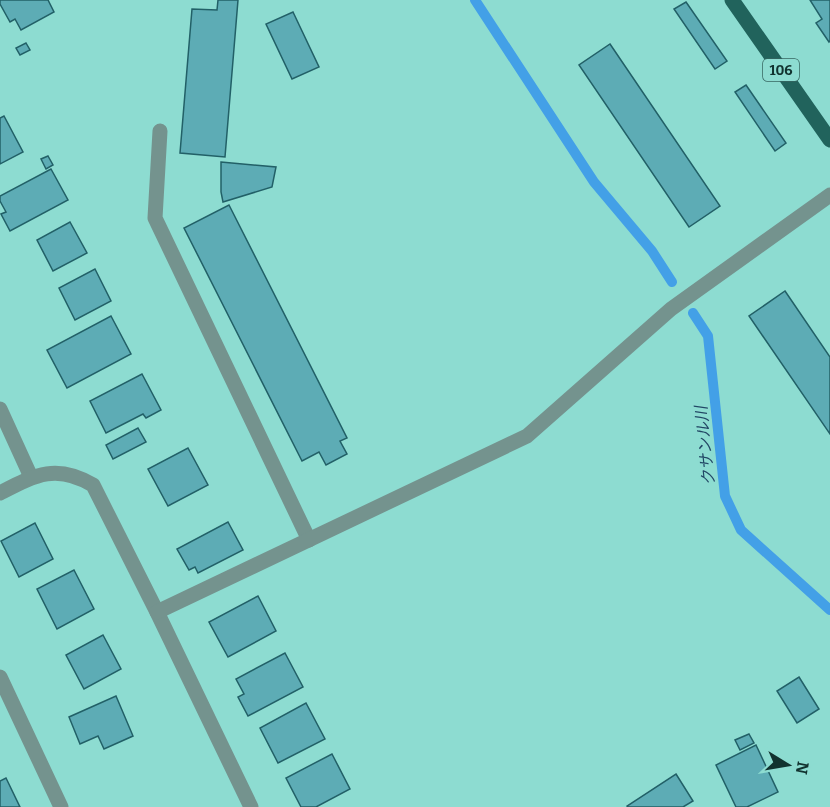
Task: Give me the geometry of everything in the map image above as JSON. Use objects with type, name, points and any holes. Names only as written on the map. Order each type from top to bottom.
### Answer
[{"type":"main road","name":"106","points":[[732,0],[830,140]]},
{"type":"street","points":[[160,131],[155,218],[309,540]]},
{"type":"street","points":[[158,612],[527,436],[671,309],[830,195]]},
{"type":"street","points":[[0,409],[31,477]]},
{"type":"street","points":[[0,493],[31,477],[50,472],[79,477],[93,485],[158,612],[251,807]]},
{"type":"street","points":[[0,677],[61,807]]},
{"type":"building","points":[[0,0],[48,0],[54,12],[21,30],[15,19],[10,22]]},
{"type":"building","points":[[218,0],[238,0],[225,157],[180,153],[192,9],[217,10]]},
{"type":"building","points":[[810,0],[830,0],[829,42],[816,23],[822,19]]},
{"type":"building","points":[[686,2],[727,61],[715,69],[674,9]]},
{"type":"building","points":[[293,12],[319,67],[292,79],[266,24]]},
{"type":"building","points":[[26,43],[30,50],[20,55],[16,48]]},
{"type":"building","points":[[610,44],[720,206],[689,227],[579,65]]},
{"type":"building","points":[[746,85],[786,143],[775,151],[735,92]]},
{"type":"building","points":[[4,116],[23,152],[0,164],[0,118]]},
{"type":"building","points":[[48,156],[53,165],[46,169],[41,159]]},
{"type":"building","points":[[221,162],[276,167],[272,187],[223,202]]},
{"type":"building","points":[[51,169],[68,200],[10,231],[1,214],[6,212],[0,196]]},
{"type":"building","points":[[229,205],[347,438],[340,441],[347,454],[326,465],[319,452],[302,461],[184,228]]},
{"type":"building","points":[[70,222],[87,253],[53,271],[37,240]]},
{"type":"building","points":[[95,269],[111,301],[75,320],[59,288]]},
{"type":"building","points":[[785,291],[830,357],[830,434],[749,316]]},
{"type":"building","points":[[111,316],[131,354],[67,388],[47,350]]},
{"type":"building","points":[[142,374],[161,410],[146,418],[143,414],[106,433],[90,401]]},
{"type":"building","points":[[138,428],[146,442],[113,459],[106,445]]},
{"type":"building","points":[[188,448],[208,485],[168,506],[148,469]]},
{"type":"building","points":[[228,522],[243,550],[198,573],[195,567],[189,570],[177,549]]},
{"type":"building","points":[[35,523],[53,559],[19,577],[1,541]]},
{"type":"building","points":[[74,570],[94,609],[57,629],[37,589]]},
{"type":"building","points":[[258,596],[276,631],[228,657],[209,622]]},
{"type":"building","points":[[103,635],[121,669],[84,689],[66,655]]},
{"type":"building","points":[[285,653],[303,687],[248,716],[238,697],[244,694],[236,679]]},
{"type":"building","points":[[799,677],[819,709],[797,723],[777,691]]},
{"type":"building","points":[[116,696],[133,736],[104,749],[98,736],[80,744],[69,717]]},
{"type":"building","points":[[306,703],[325,739],[278,763],[260,728]]},
{"type":"building","points":[[749,734],[754,743],[740,750],[735,740]]},
{"type":"building","points":[[756,745],[778,792],[747,807],[736,807],[716,765]]},
{"type":"building","points":[[332,754],[350,789],[316,807],[301,807],[286,778]]},
{"type":"building","points":[[676,774],[693,801],[683,807],[627,806]]},
{"type":"building","points":[[6,778],[20,807],[0,807],[0,781]]},
{"type":"waterway","name":"クサンル川","points":[[475,0],[594,182],[652,251],[672,282]]},
{"type":"waterway","name":"クサンル川","points":[[693,313],[708,336],[725,496],[741,530],[830,610]]}]
